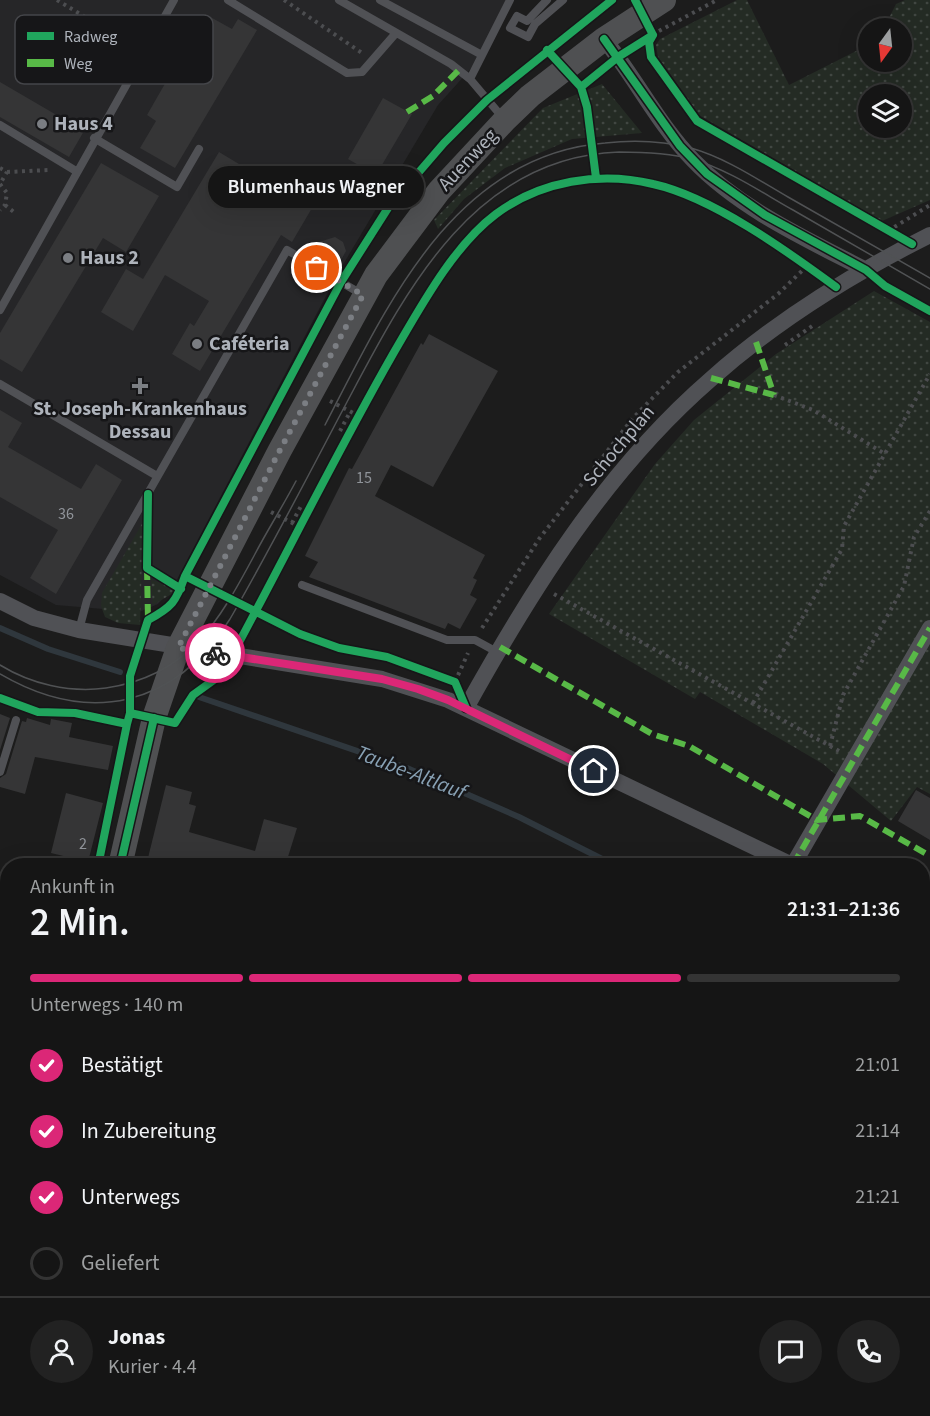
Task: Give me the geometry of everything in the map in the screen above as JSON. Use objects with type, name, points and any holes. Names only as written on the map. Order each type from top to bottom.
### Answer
[{"type":"main road","name":"Auenweg","points":[[122,858],[154,718],[178,648],[363,295],[439,191],[505,120],[604,39],[664,0]]},
{"type":"street","points":[[604,39],[680,146],[707,174],[765,215],[866,270]]},
{"type":"street","name":"Schochplan","points":[[466,708],[538,586],[585,520],[642,448],[676,411],[756,342],[866,270],[930,235]]},
{"type":"street","points":[[0,601],[34,618],[79,630],[178,648],[382,679],[418,689],[466,708],[778,858]]},
{"type":"street","points":[[797,858],[930,628]]},
{"type":"lane","points":[[165,15],[174,0]]},
{"type":"lane","points":[[228,0],[347,73],[362,72],[396,33]]},
{"type":"lane","points":[[339,0],[451,64],[470,79],[505,120]]},
{"type":"lane","points":[[380,0],[482,55]]},
{"type":"lane","points":[[470,79],[510,0]]},
{"type":"lane","points":[[547,0],[527,21],[517,16],[510,28],[528,37],[535,24],[563,0]]},
{"type":"lane","points":[[0,310],[72,169],[94,138],[125,84]]},
{"type":"lane","points":[[0,125],[72,169]]},
{"type":"lane","points":[[94,138],[177,187],[199,149]]},
{"type":"lane","points":[[79,630],[87,600],[287,250],[363,295]]},
{"type":"lane","points":[[0,384],[157,476]]},
{"type":"lane","points":[[302,585],[447,640],[475,640],[497,652]]},
{"type":"lane","points":[[0,772],[16,720]]},
{"type":"path","points":[[57,0],[82,15]]},
{"type":"path","points":[[284,0],[373,60]]},
{"type":"path","points":[[653,35],[717,0]]},
{"type":"path","points":[[0,168],[7,172],[26,173],[72,169]]},
{"type":"path","points":[[0,210],[5,205],[7,194],[0,184],[7,172]]},
{"type":"path","points":[[5,205],[15,213]]},
{"type":"path","points":[[888,231],[930,205]]},
{"type":"path","points":[[778,349],[820,321]]},
{"type":"path","points":[[753,703],[842,549],[844,526],[930,374]]},
{"type":"path","points":[[774,396],[813,410],[885,454]]},
{"type":"path","points":[[326,411],[330,401],[359,416]]},
{"type":"path","points":[[340,431],[350,412]]},
{"type":"path","points":[[276,504],[271,512],[300,527]]},
{"type":"path","points":[[292,523],[301,506]]},
{"type":"path","points":[[830,746],[843,695],[904,585],[914,537],[930,511]]},
{"type":"path","points":[[538,586],[853,759]]},
{"type":"path","points":[[549,603],[560,586]]},
{"type":"shaded area","points":[[0,0],[512,0],[476,63],[438,105],[338,273],[172,589],[158,604],[139,612],[56,605],[0,575]]},
{"type":"shaded area","points":[[737,0],[747,0],[789,85],[858,50],[858,72],[912,72],[912,18],[889,18],[896,4],[905,0],[930,0],[930,200],[882,221],[699,115],[658,57],[656,45],[660,39]]},
{"type":"shaded area","points":[[602,84],[642,133],[572,139],[505,168],[464,199],[438,229],[434,220],[543,108]]},
{"type":"shaded area","points":[[874,291],[930,322],[930,794],[917,787],[891,821],[823,764],[700,692],[695,699],[549,614],[655,464],[694,420],[776,354]]},
{"type":"shaded area","points":[[143,522],[140,625],[118,623],[105,617],[101,606],[102,593]]},
{"type":"shaded area","points":[[151,580],[165,584],[175,592],[153,605]]},
{"type":"building","points":[[213,18],[232,29],[238,19],[257,30],[175,168],[140,148],[156,121],[147,115],[165,84],[213,84]]},
{"type":"building","name":"Haus 4","points":[[0,82],[84,131],[69,157],[0,117]]},
{"type":"building","points":[[383,98],[412,114],[376,175],[348,159]]},
{"type":"building","points":[[219,152],[312,208],[292,242],[281,235],[200,371],[172,354],[190,323],[194,326],[209,301],[165,275],[133,331],[101,312],[126,269],[143,279]]},
{"type":"building","name":"Haus 2","points":[[101,163],[159,196],[126,252],[103,238],[22,372],[0,359],[0,333]]},
{"type":"building","points":[[335,237],[343,242],[346,251],[341,260],[332,262],[323,258],[319,242]]},
{"type":"building","points":[[429,334],[498,371],[433,487],[391,465],[375,496],[485,555],[473,578],[477,580],[470,595],[477,599],[460,629],[448,623],[445,629],[309,577],[318,562],[305,556],[349,468],[352,469],[421,343],[423,345]]},
{"type":"building","points":[[0,410],[22,423],[8,447],[81,489],[96,464],[122,480],[56,594],[30,578],[58,530],[0,497]]},
{"type":"building","points":[[0,714],[10,718],[0,750]]},
{"type":"building","points":[[27,718],[50,725],[51,719],[72,723],[69,737],[113,746],[108,770],[35,757],[25,794],[0,787],[0,778],[6,774],[22,721],[26,722]]},
{"type":"building","points":[[166,785],[192,792],[189,804],[196,806],[189,832],[255,851],[264,819],[297,828],[288,858],[148,858]]},
{"type":"building","points":[[916,790],[930,798],[930,840],[898,821]]},
{"type":"building","points":[[66,793],[103,803],[89,858],[72,858],[51,853]]},
{"type":"waterway","name":"Taube-Altlauf","points":[[0,628],[48,649],[120,672]]},
{"type":"waterway","name":"Taube-Altlauf","points":[[199,697],[407,768],[519,817],[600,858]]},
{"type":"tram line","points":[[325,425],[373,333],[400,288],[431,245],[466,207],[506,176],[552,154],[605,143],[637,141],[670,144],[704,152],[741,170],[930,278]]},
{"type":"tram line","points":[[0,674],[33,690],[66,700],[97,703],[128,699],[157,689],[183,672],[208,649],[230,619],[362,374],[414,285],[445,244],[480,208],[520,180],[566,160],[619,152],[656,153],[692,159],[744,182],[930,289]]},
{"type":"tram line","points":[[0,665],[37,682],[64,688],[92,689],[135,682],[180,658],[198,642],[228,602],[296,481]]},
{"type":"marked path","points":[[407,112],[433,96],[459,70]]},
{"type":"marked path","points":[[756,342],[774,395]]},
{"type":"marked path","points":[[711,378],[774,395]]},
{"type":"marked path","points":[[147,568],[148,620]]},
{"type":"marked path","points":[[797,858],[930,628]]},
{"type":"marked path","points":[[500,647],[652,734],[689,746],[817,820],[860,816],[930,856]]},
{"type":"cycle path","points":[[130,713],[130,676],[148,620],[163,611],[176,598],[185,576],[341,282],[388,208],[444,143],[487,100],[612,0]]},
{"type":"cycle path","points":[[581,87],[618,57],[653,35],[635,0]]},
{"type":"cycle path","points":[[653,35],[649,42],[651,57],[697,121],[912,244]]},
{"type":"cycle path","points":[[604,39],[680,146],[707,174],[765,215],[866,270],[885,286],[930,311]]},
{"type":"cycle path","points":[[547,50],[581,87],[587,107],[596,178]]},
{"type":"cycle path","points":[[0,698],[38,712],[75,713],[127,724],[130,713],[175,723],[193,695],[222,674],[371,394],[438,279],[480,227],[513,203],[551,187],[592,179],[633,180],[653,184],[676,191],[724,213],[836,287]]},
{"type":"cycle path","points":[[148,494],[147,568],[181,589]]},
{"type":"cycle path","points":[[185,576],[300,634],[339,648],[387,657],[455,682],[466,708]]},
{"type":"cycle path","points":[[122,858],[154,718]]},
{"type":"cycle path","points":[[100,858],[127,724]]},
{"type":"way so far","points":[[215,653],[178,648],[363,295],[317,268]]},
{"type":"place","name":"Haus 4","points":[[42,124]]},
{"type":"place","name":"Haus 2","points":[[68,258]]},
{"type":"place","name":"Blumenhaus Wagner","points":[[317,268]]},
{"type":"place","name":"Caféteria","points":[[197,344]]},
{"type":"place","name":"St. Joseph-Krankenhaus Dessau","points":[[140,386]]},
{"type":"route","points":[[215,653],[382,679],[418,689],[466,708],[594,771]]}]
